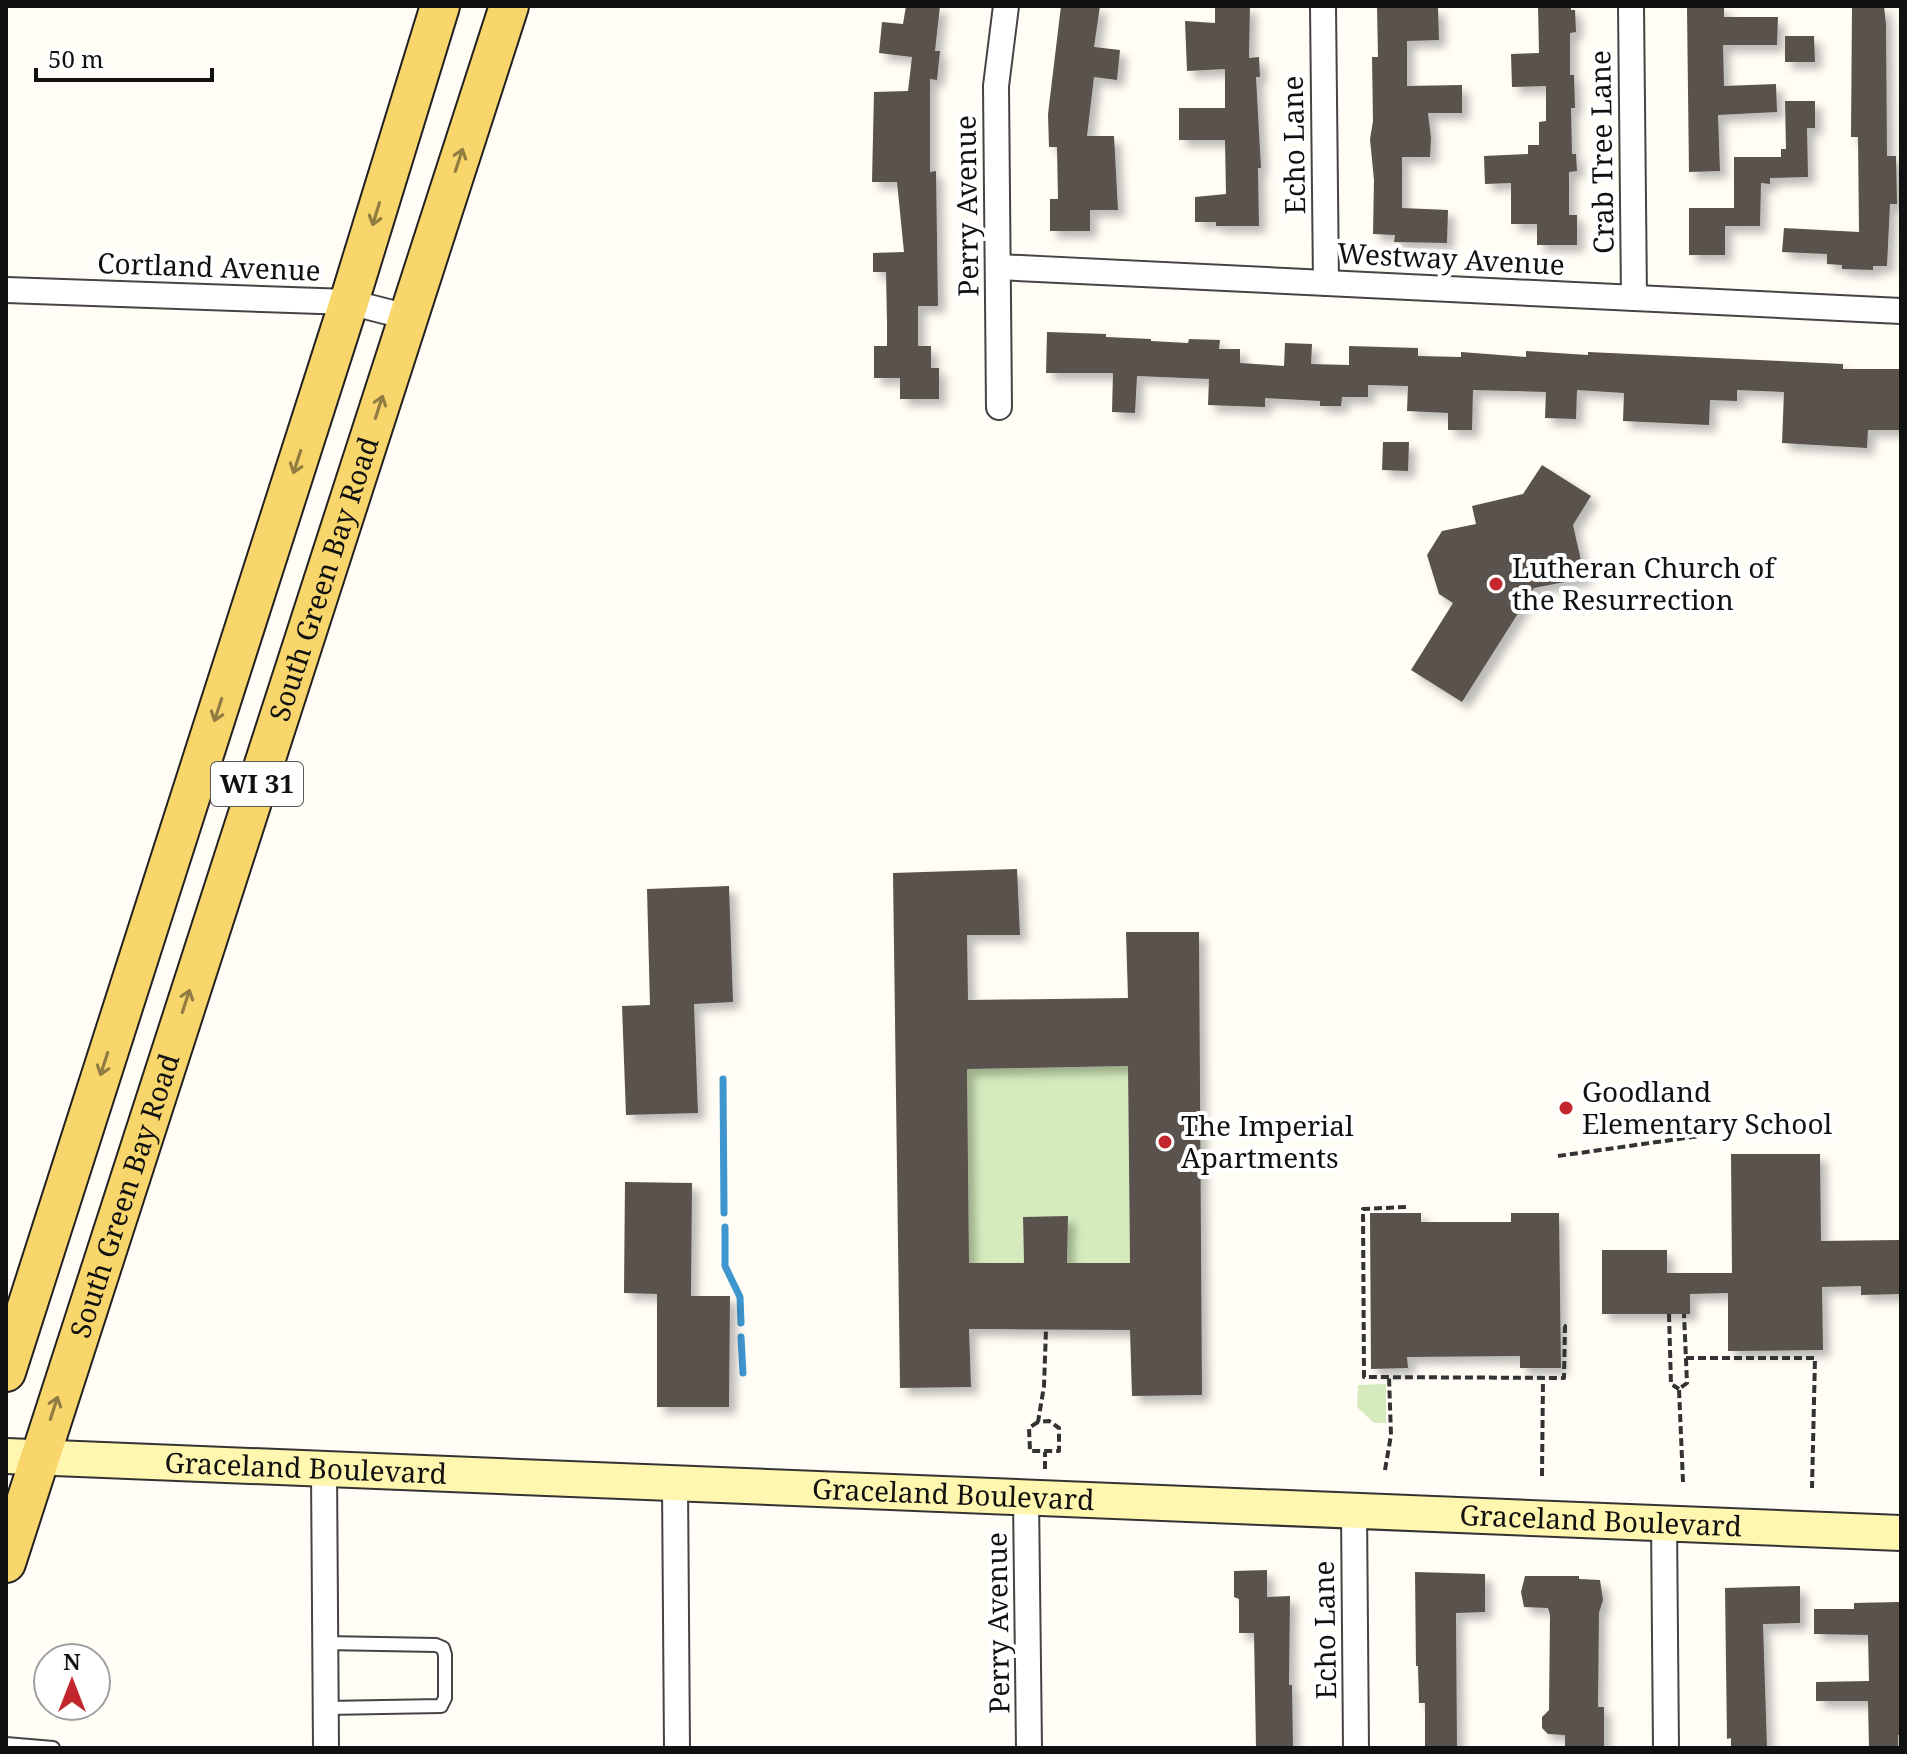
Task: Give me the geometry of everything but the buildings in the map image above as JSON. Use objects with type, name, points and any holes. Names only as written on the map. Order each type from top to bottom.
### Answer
[{"type":"main road","name":"South Green Bay Road","points":[[6,1372],[349,302],[440,6]]},
{"type":"main road","name":"South Green Bay Road","points":[[6,1563],[22,1457],[408,317],[509,6]]},
{"type":"street","name":"Perry Avenue","points":[[999,407],[996,86],[1006,6]]},
{"type":"street","name":"Echo Lane","points":[[1323,6],[1326,283]]},
{"type":"street","name":"Crab Tree Lane","points":[[1631,6],[1634,298]]},
{"type":"street","name":"Westway Avenue","points":[[998,267],[1901,311]]},
{"type":"street","name":"Cortland Avenue","points":[[6,290],[349,302],[408,317]]},
{"type":"street","name":"Graceland Boulevard","points":[[22,1457],[1901,1533]]},
{"type":"street","points":[[324,1470],[326,1748]]},
{"type":"street","points":[[675,1484],[677,1748]]},
{"type":"street","name":"Perry Avenue","points":[[1026,1498],[1029,1748]]},
{"type":"street","name":"Echo Lane","points":[[1354,1511],[1356,1748]]},
{"type":"street","points":[[1664,1523],[1666,1748]]},
{"type":"lane","points":[[325,1643],[436,1645],[443,1648],[445,1655],[445,1698],[441,1706],[326,1708]]},
{"type":"lane","points":[[6,1744],[53,1748]]},
{"type":"path","points":[[1558,1156],[1728,1132]]},
{"type":"path","points":[[1406,1207],[1363,1209],[1364,1377],[1564,1378],[1565,1326],[1561,1326]]},
{"type":"path","points":[[1669,1314],[1671,1384],[1679,1389]]},
{"type":"path","points":[[1679,1389],[1687,1383],[1684,1314]]},
{"type":"path","points":[[1038,1422],[1049,1421],[1059,1428],[1059,1451],[1030,1451],[1029,1428],[1038,1422],[1044,1386],[1046,1330]]},
{"type":"path","points":[[1686,1358],[1815,1358],[1812,1488]]},
{"type":"path","points":[[1385,1470],[1391,1435],[1389,1377]]},
{"type":"path","points":[[1542,1476],[1543,1379]]},
{"type":"path","points":[[1679,1389],[1683,1482]]},
{"type":"green space","points":[[1128,1066],[1130,1263],[1067,1263],[1068,1217],[1023,1217],[1024,1263],[969,1263],[967,1069]]},
{"type":"green space","points":[[1386,1384],[1386,1423],[1374,1423],[1357,1407],[1358,1385]]},
{"type":"waterway","points":[[723,1079],[724,1213]]},
{"type":"waterway","points":[[725,1227],[725,1266],[740,1297],[741,1323]]},
{"type":"waterway","points":[[741,1337],[743,1373]]},
{"type":"place","name":"Lutheran Church of the Resurrection","points":[[1496,584]]},
{"type":"place","name":"Goodland Elementary School","points":[[1566,1108]]},
{"type":"place","name":"The Imperial Apartments","points":[[1165,1142]]}]
